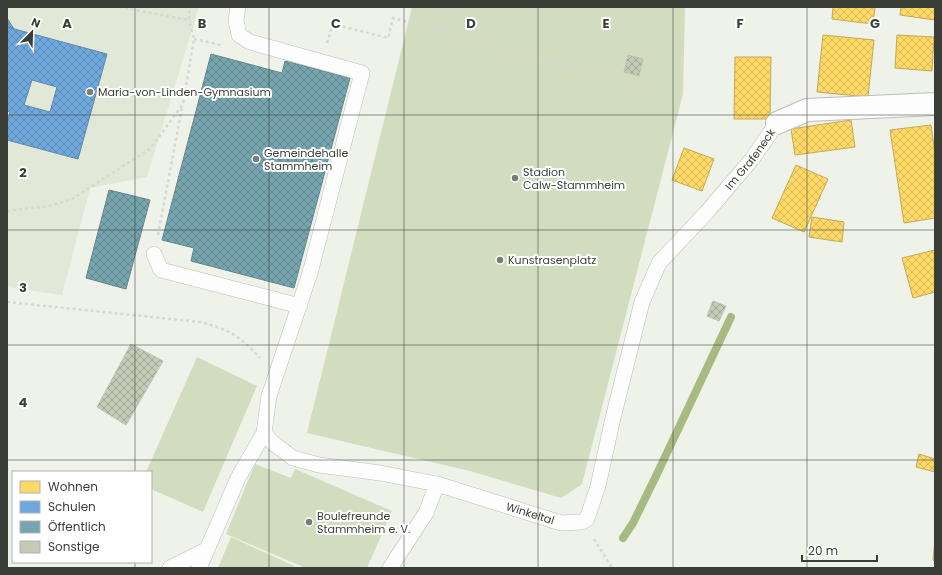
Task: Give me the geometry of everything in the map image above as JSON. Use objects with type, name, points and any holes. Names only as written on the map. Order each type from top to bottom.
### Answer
[{"type":"street","name":"Im Grafeneck","points":[[777,123],[807,110],[935,104]]},
{"type":"lane","points":[[199,568],[238,478],[264,433],[269,396],[300,306],[362,73],[250,42],[239,35],[236,20],[238,7]]},
{"type":"lane","name":"Im Grafeneck","points":[[582,522],[587,519],[598,486],[613,418],[642,302],[659,263],[707,212],[752,159],[777,123]]},
{"type":"lane","points":[[154,254],[161,270],[300,306]]},
{"type":"lane","name":"Winkeltal","points":[[264,433],[273,443],[293,458],[319,465],[380,473],[437,484],[561,523],[582,522]]},
{"type":"lane","points":[[390,568],[426,513],[437,484]]},
{"type":"lane","points":[[170,568],[206,550]]},
{"type":"path","points":[[119,7],[189,20]]},
{"type":"path","points":[[154,254],[194,39],[189,20],[190,7]]},
{"type":"path","points":[[443,32],[449,7]]},
{"type":"path","points":[[327,45],[333,24],[388,38],[393,18],[658,91]]},
{"type":"path","points":[[194,39],[208,42]]},
{"type":"path","points":[[7,211],[49,206],[72,199],[151,148],[183,104]]},
{"type":"path","points":[[7,302],[170,318],[221,327],[245,341],[275,376]]},
{"type":"path","points":[[582,522],[612,568]]},
{"type":"shaded area","name":"Maria-von-Linden-Gymnasium","points":[[7,7],[199,7],[147,177],[90,188],[62,295],[7,287]]},
{"type":"green space","name":"Kunstrasenplatz","points":[[412,7],[685,7],[683,94],[582,484],[561,498],[470,471],[307,433]]},
{"type":"green space","points":[[197,357],[257,386],[203,512],[152,489],[152,471],[146,471]]},
{"type":"green space","name":"Boulefreunde Stammheim e. V.","points":[[255,464],[291,478],[295,469],[392,511],[367,568],[306,568],[226,534]]},
{"type":"green space","points":[[231,537],[294,566],[293,568],[218,568]]},
{"type":"building: Wohnen","points":[[833,7],[875,7],[873,24],[832,19]]},
{"type":"building: Wohnen","points":[[901,7],[935,7],[935,20],[900,15]]},
{"type":"building: Wohnen","points":[[823,35],[874,40],[868,97],[817,92]]},
{"type":"building: Wohnen","points":[[897,35],[934,37],[932,71],[895,68]]},
{"type":"building: Wohnen","points":[[735,57],[771,57],[770,119],[734,119]]},
{"type":"building: Wohnen","points":[[851,120],[855,147],[795,155],[791,129]]},
{"type":"building: Wohnen","points":[[931,125],[935,153],[935,218],[904,223],[890,130]]},
{"type":"building: Wohnen","points":[[684,148],[714,159],[702,191],[672,180]]},
{"type":"building: Wohnen","points":[[796,165],[828,179],[804,232],[772,218]]},
{"type":"building: Wohnen","points":[[812,217],[844,222],[842,242],[809,237]]},
{"type":"building: Wohnen","points":[[935,250],[935,292],[913,298],[902,258]]},
{"type":"building: Wohnen","points":[[919,454],[935,459],[935,472],[916,467]]},
{"type":"building: Wohnen","points":[[935,540],[935,561],[933,560]]},
{"type":"building: Schulen","points":[[7,18],[14,29],[7,27]]},
{"type":"building: Schulen","points":[[7,27],[107,54],[78,159],[7,140],[7,123],[10,112],[7,111]],"holes":[[[32,80],[57,87],[50,112],[24,105]]]},
{"type":"building: Öffentlich","name":"Gemeindehalle Stammheim","points":[[211,54],[282,73],[285,61],[350,78],[294,288],[191,261],[194,248],[162,240]]},
{"type":"building: Öffentlich","points":[[109,190],[150,200],[126,289],[86,278]]},
{"type":"building: Sonstige","points":[[628,55],[643,59],[639,76],[624,72]]},
{"type":"building: Sonstige","points":[[713,301],[726,306],[719,321],[707,316]]},
{"type":"building: Sonstige","points":[[131,344],[163,361],[126,425],[97,407]]},
{"type":"waterway","points":[[623,538],[633,523],[657,474],[731,317]]},
{"type":"place","name":"Maria-von-Linden-Gymnasium","points":[[90,92]]},
{"type":"place","name":"Gemeindehalle Stammheim","points":[[256,159]]},
{"type":"place","name":"Stadion Calw-Stammheim","points":[[515,178]]},
{"type":"place","name":"Kunstrasenplatz","points":[[500,260]]},
{"type":"place","name":"Boulefreunde Stammheim e. V.","points":[[309,522]]}]
